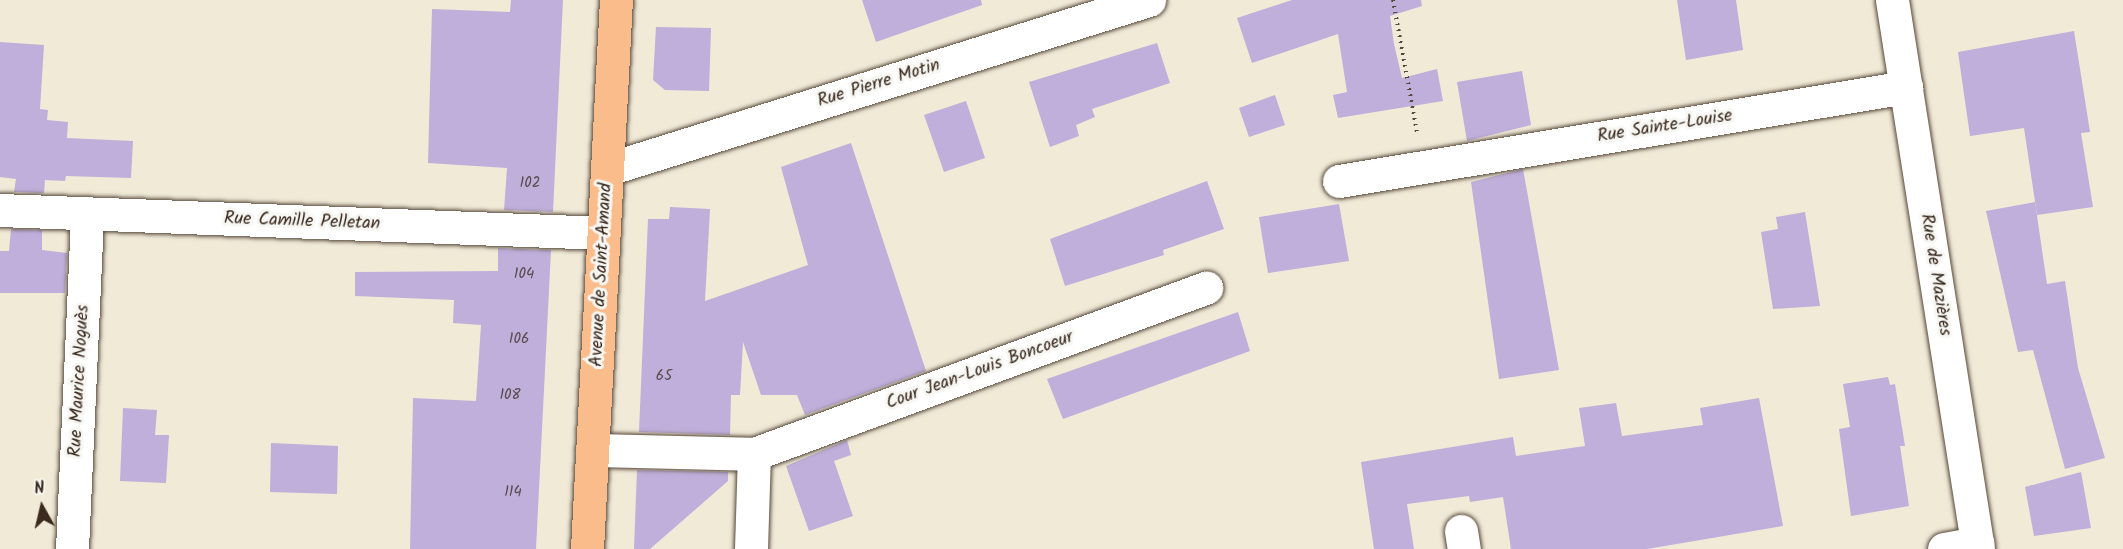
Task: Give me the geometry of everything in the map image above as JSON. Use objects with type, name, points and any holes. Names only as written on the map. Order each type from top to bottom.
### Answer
[{"type":"main road","name":"Avenue de Saint-Amand","points":[[587,549],[616,0]]},
{"type":"street","name":"Rue Pierre Motin","points":[[608,169],[1149,0]]},
{"type":"street","name":"Rue de Mazières","points":[[1892,0],[1978,546]]},
{"type":"street","name":"Rue Sainte-Louise","points":[[1339,181],[1906,87]]},
{"type":"street","name":"Rue Camille Pelletan","points":[[0,210],[604,233]]},
{"type":"street","name":"Rue Maurice Noguès","points":[[72,549],[87,214]]},
{"type":"street","name":"Cour Jean-Louis Boncoeur","points":[[592,450],[754,454],[1206,288]]},
{"type":"street","points":[[751,549],[754,454]]},
{"type":"street","points":[[1944,549],[1978,546]]},
{"type":"path","points":[[1393,0],[1424,167]]},
{"type":"building","points":[[511,0],[563,0],[553,212],[504,210],[507,168],[428,163],[432,9],[510,12]]},
{"type":"building","points":[[862,0],[981,0],[982,5],[876,42]]},
{"type":"building","points":[[1292,0],[1421,0],[1422,6],[1390,16],[1394,44],[1402,78],[1437,69],[1443,101],[1338,118],[1333,95],[1347,92],[1338,34],[1252,63],[1237,18]]},
{"type":"building","points":[[1677,0],[1736,0],[1743,50],[1686,60]]},
{"type":"building","points":[[656,27],[711,28],[709,91],[665,90],[653,80]]},
{"type":"building","points":[[2074,31],[2090,132],[2081,133],[2093,207],[2037,215],[2024,128],[1970,136],[1958,52]]},
{"type":"building","points":[[0,42],[44,45],[40,109],[48,110],[47,120],[68,122],[67,138],[133,141],[131,178],[66,176],[65,181],[45,180],[44,193],[14,192],[16,179],[0,177]]},
{"type":"building","points":[[1157,43],[1170,83],[1092,109],[1095,117],[1076,125],[1079,136],[1050,147],[1029,82]]},
{"type":"building","points":[[1522,71],[1531,125],[1467,141],[1457,82]]},
{"type":"building","points":[[1275,95],[1285,125],[1249,137],[1239,108]]},
{"type":"building","points":[[966,101],[985,158],[944,172],[924,115]]},
{"type":"building","points":[[851,143],[926,371],[805,415],[797,395],[761,395],[743,342],[740,395],[731,395],[730,435],[639,432],[648,219],[669,219],[670,207],[710,209],[705,301],[808,265],[781,167]]},
{"type":"building","points":[[1523,169],[1559,370],[1499,379],[1471,182]]},
{"type":"building","points":[[1207,181],[1224,229],[1163,250],[1164,255],[1065,286],[1050,239]]},
{"type":"building","points":[[2035,202],[2047,284],[2065,281],[2078,368],[2105,458],[2065,469],[2033,350],[2018,352],[1986,211]]},
{"type":"building","points":[[1339,204],[1349,261],[1268,273],[1259,217]]},
{"type":"building","points":[[1805,212],[1820,306],[1773,309],[1761,232],[1778,229],[1776,217]]},
{"type":"building","points":[[11,229],[42,230],[42,250],[67,253],[65,293],[0,293],[0,251],[9,251]]},
{"type":"building","points":[[498,248],[551,250],[536,549],[410,549],[413,398],[476,401],[481,325],[453,323],[454,300],[355,296],[355,272],[498,271]]},
{"type":"building","points":[[1238,312],[1250,351],[1063,419],[1047,379]]},
{"type":"building","points":[[1888,377],[1890,385],[1895,384],[1905,446],[1900,446],[1909,506],[1851,516],[1839,429],[1850,427],[1843,384]]},
{"type":"building","points":[[1759,398],[1783,526],[1647,549],[1511,549],[1503,497],[1470,502],[1469,496],[1407,504],[1414,549],[1374,549],[1361,462],[1513,437],[1516,456],[1585,446],[1579,408],[1616,403],[1622,436],[1703,425],[1700,408]]},
{"type":"building","points":[[123,408],[157,410],[155,435],[169,435],[166,483],[120,481]]},
{"type":"building","points":[[847,440],[851,455],[834,461],[853,516],[809,531],[786,466]]},
{"type":"building","points":[[271,443],[338,446],[337,494],[270,492]]},
{"type":"building","points":[[637,470],[728,472],[728,481],[650,549],[634,549]]},
{"type":"building","points":[[2081,472],[2091,528],[2034,536],[2025,487]]}]
